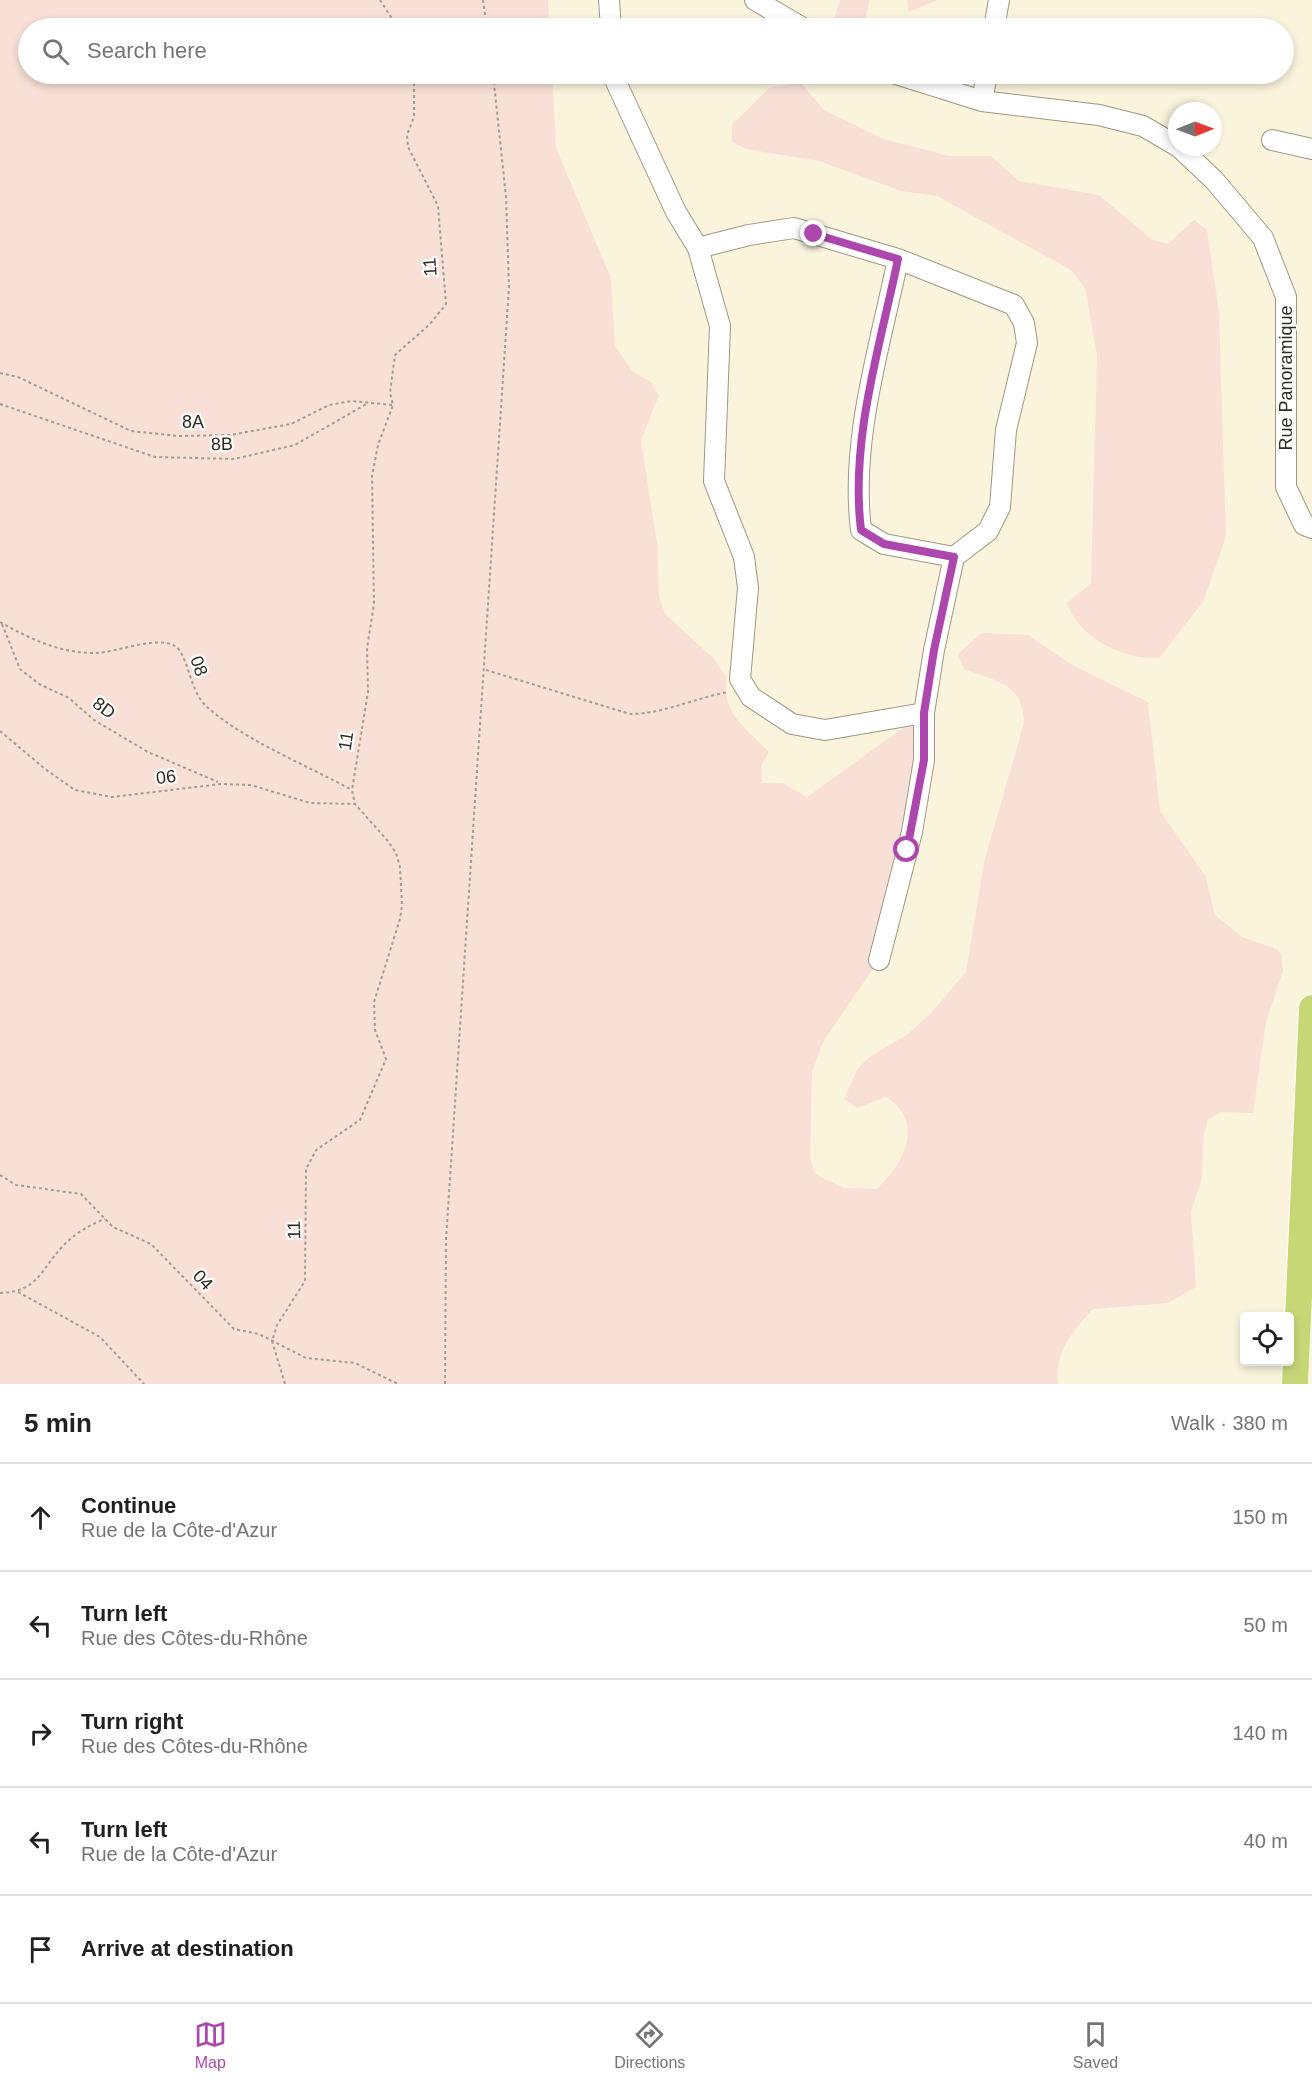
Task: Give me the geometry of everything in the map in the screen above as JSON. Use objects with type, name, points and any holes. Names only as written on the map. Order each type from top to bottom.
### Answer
[{"type":"main road","points":[[1295,1384],[1312,1008]]},
{"type":"street","points":[[609,0],[610,18]]},
{"type":"street","points":[[755,0],[786,18]]},
{"type":"street","points":[[996,18],[999,0]]},
{"type":"street","points":[[617,84],[676,212],[698,248],[720,326],[714,481],[744,557],[748,588],[742,684],[762,706],[792,724],[825,730],[924,713]]},
{"type":"street","name":"Rue Panoramique","points":[[928,84],[982,101],[1099,115],[1143,126],[1168,140]]},
{"type":"street","points":[[982,101],[985,84]]},
{"type":"street","points":[[1272,140],[1312,149]]},
{"type":"street","name":"Rue Panoramique","points":[[1189,156],[1214,180],[1263,238],[1286,297],[1286,487],[1304,525],[1312,528]]},
{"type":"street","points":[[698,248],[749,235],[794,228],[898,259],[1014,305],[1024,322],[1027,343],[1006,430],[1000,507],[988,531],[954,557],[934,650],[924,713],[924,760],[912,832],[879,960]]},
{"type":"street","points":[[898,259],[861,443],[858,502],[861,530],[884,544],[954,557]]},
{"type":"path","points":[[380,0],[392,18]]},
{"type":"path","points":[[483,0],[486,18]]},
{"type":"path","name":"11","points":[[272,1341],[277,1325],[305,1281],[306,1168],[316,1150],[360,1120],[386,1059],[375,1030],[374,1002],[400,920],[402,905],[400,867],[396,853],[387,840],[355,804],[352,790],[368,692],[367,648],[374,604],[372,476],[378,445],[393,405],[390,393],[395,355],[430,324],[446,304],[438,206],[408,147],[407,135],[414,117],[414,84]]},
{"type":"path","points":[[445,1384],[446,1239],[509,287],[506,197],[494,84]]},
{"type":"path","name":"8A","points":[[0,373],[18,377],[131,431],[179,436],[230,435],[291,424],[329,405],[352,401],[393,405]]},
{"type":"path","name":"8B","points":[[0,404],[155,457],[234,459],[295,445],[368,403]]},
{"type":"path","name":"08","points":[[1,623],[30,639],[62,649],[94,653],[116,652],[158,643],[175,646],[181,653],[194,691],[206,706],[241,731],[352,790]]},
{"type":"path","name":"8D","points":[[1,623],[20,669],[39,684],[69,698],[94,720],[148,752],[221,784]]},
{"type":"path","points":[[484,670],[630,714],[646,714],[742,684]]},
{"type":"path","name":"06","points":[[0,731],[45,769],[75,790],[112,797],[221,784],[250,785],[310,803],[355,804]]},
{"type":"path","name":"04","points":[[0,1175],[16,1185],[81,1194],[113,1227],[151,1244],[234,1329],[260,1334],[306,1358],[355,1363],[398,1384]]},
{"type":"path","points":[[0,1293],[18,1292],[38,1279],[62,1247],[88,1225],[105,1219]]},
{"type":"path","points":[[18,1292],[100,1337],[144,1384]]},
{"type":"path","points":[[272,1341],[285,1384]]},
{"type":"shaded area","points":[[0,0],[548,0],[549,18],[18,18],[18,84],[553,84],[556,148],[611,278],[615,346],[633,372],[650,381],[659,395],[641,440],[657,544],[659,596],[665,614],[714,659],[727,678],[728,701],[737,719],[769,752],[761,766],[762,783],[783,783],[807,797],[924,713],[879,960],[823,1042],[812,1072],[810,1157],[815,1174],[844,1188],[876,1189],[895,1168],[902,1155],[908,1130],[905,1118],[898,1107],[886,1097],[857,1108],[844,1099],[857,1070],[868,1058],[908,1034],[932,1012],[966,972],[984,862],[1024,723],[1019,699],[1013,691],[997,681],[964,669],[958,654],[981,633],[1028,635],[1072,665],[1148,702],[1160,811],[1206,877],[1215,915],[1242,937],[1277,949],[1281,954],[1283,971],[1266,1022],[1253,1113],[1221,1112],[1208,1120],[1203,1137],[1202,1177],[1191,1212],[1196,1287],[1168,1303],[1093,1309],[1066,1343],[1059,1362],[1058,1384],[0,1384]]},
{"type":"shaded area","points":[[840,0],[870,0],[865,18],[834,18]]},
{"type":"shaded area","points":[[907,0],[938,0],[908,12]]},
{"type":"shaded area","points":[[802,84],[824,110],[884,139],[949,156],[991,156],[1019,181],[1099,195],[1151,239],[1168,244],[1194,220],[1207,230],[1219,312],[1226,537],[1203,602],[1159,658],[1131,655],[1104,644],[1081,627],[1067,603],[1091,583],[1097,355],[1085,288],[1071,270],[937,196],[901,191],[819,161],[746,149],[732,142],[732,125],[769,88]]},
{"type":"route","points":[[814,234],[898,259],[861,443],[858,502],[861,530],[884,544],[954,557],[934,650],[924,713],[924,760],[907,850]]}]
